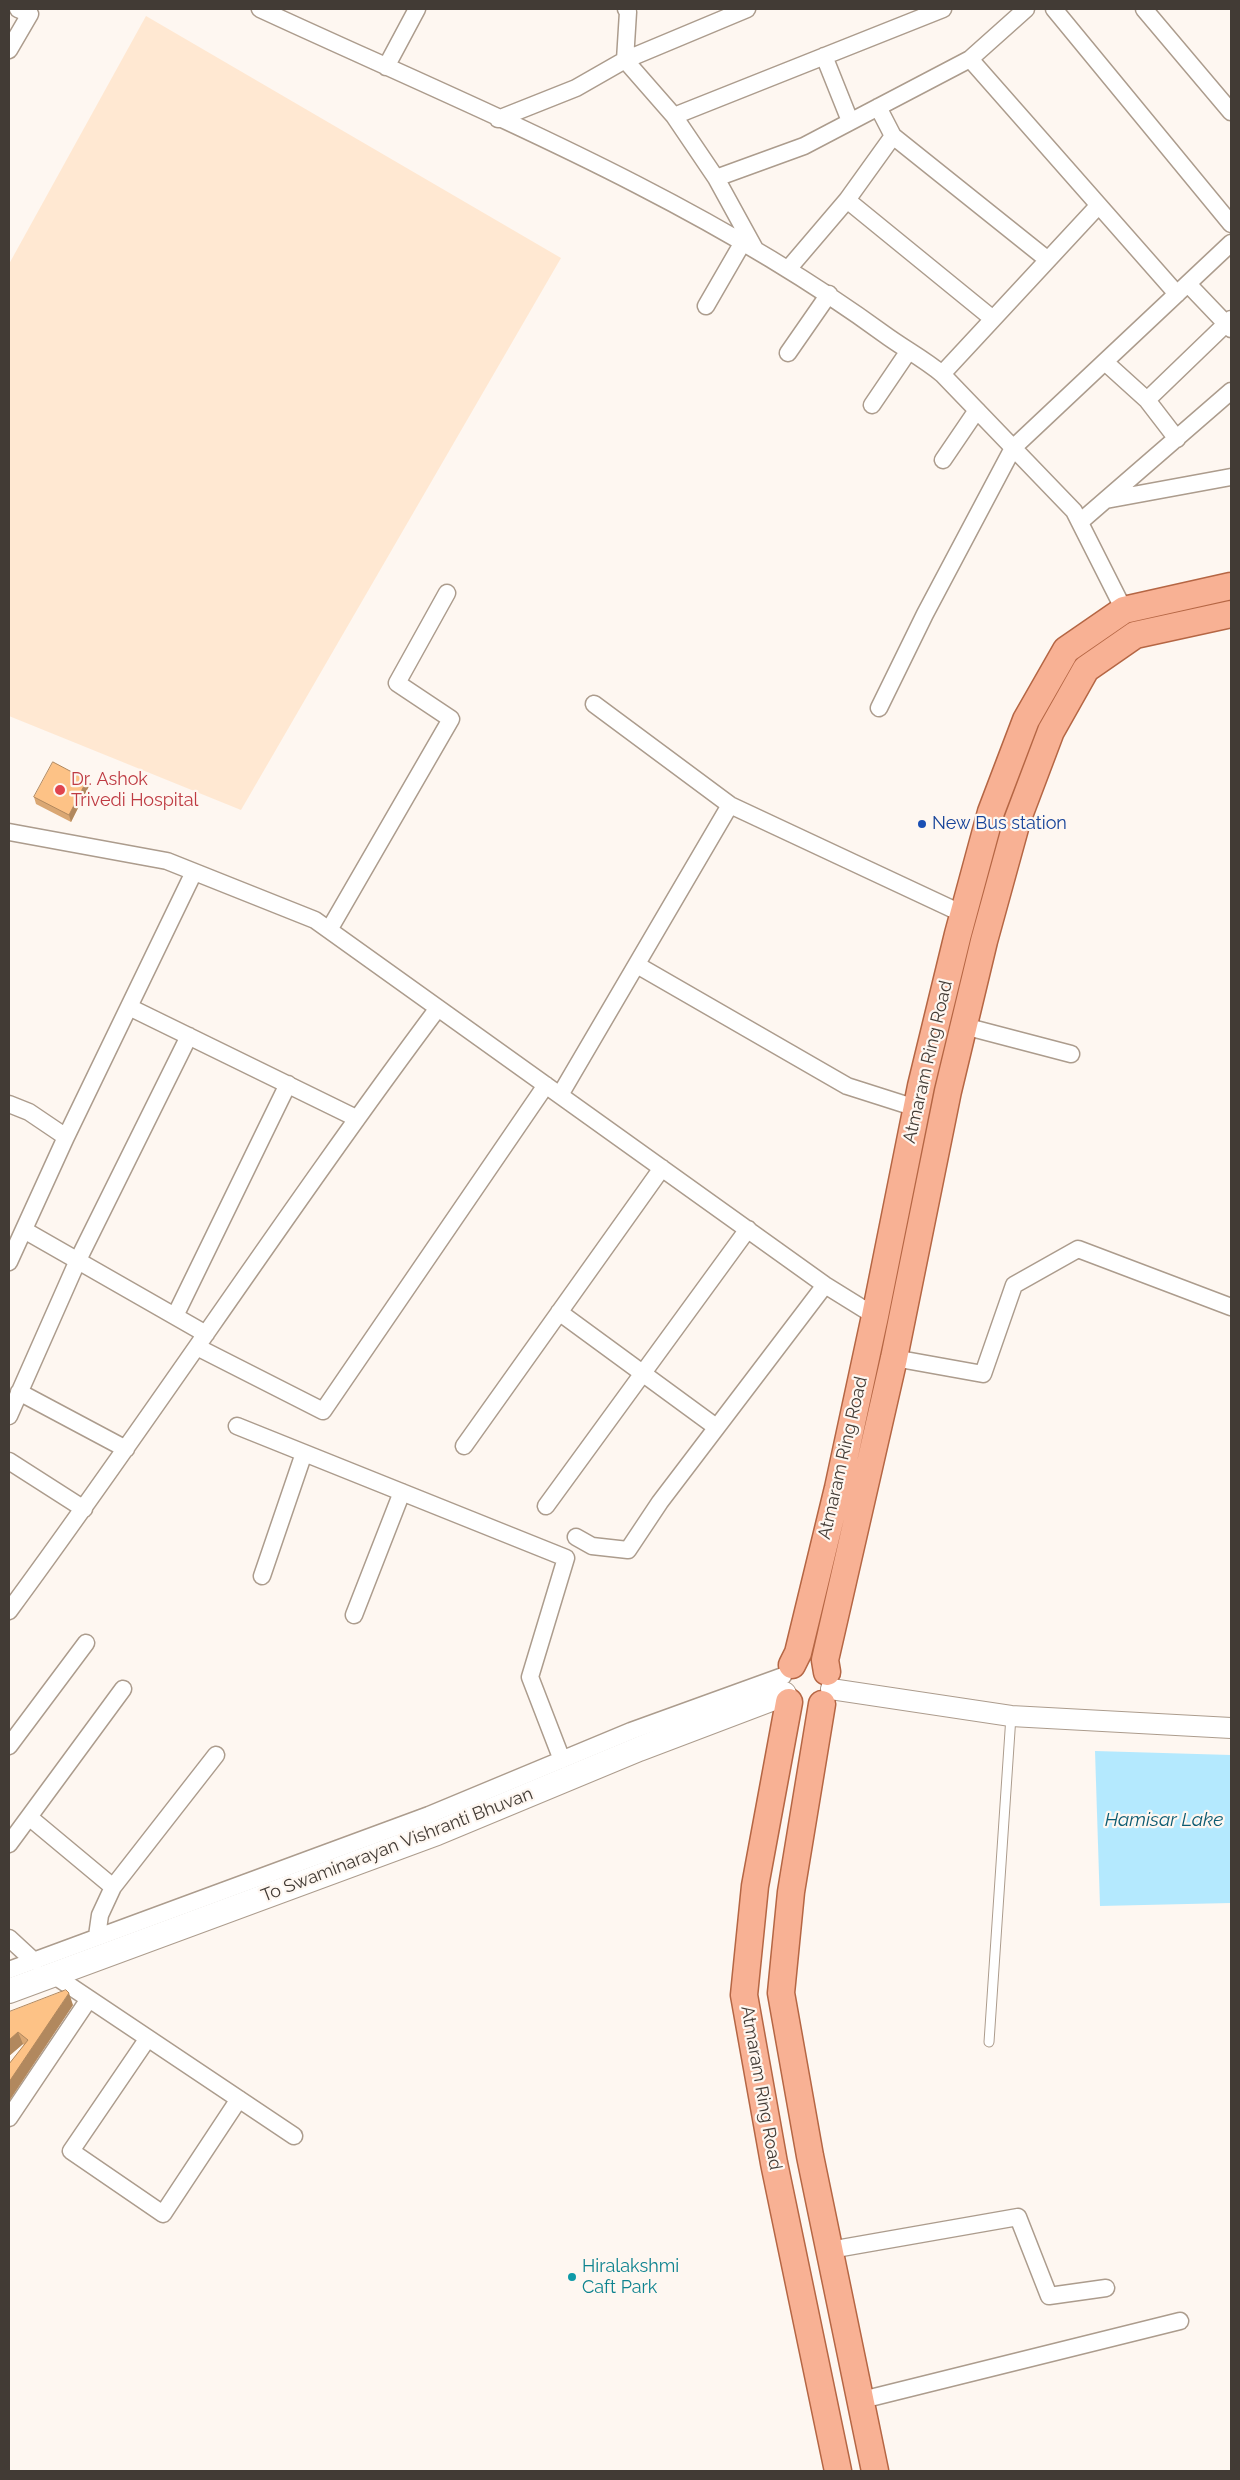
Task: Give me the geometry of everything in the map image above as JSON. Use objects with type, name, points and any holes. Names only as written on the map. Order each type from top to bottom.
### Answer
[{"type":"main road","name":"Atmaram Ring Road","points":[[838,2471],[774,2163],[744,1995],[746,1952],[755,1886],[787,1684],[798,1653],[835,1498],[875,1316],[916,1108],[963,914],[991,812],[1026,720],[1066,650],[1124,610],[1231,586]]},
{"type":"main road","name":"Atmaram Ring Road","points":[[875,2471],[862,2400],[810,2156],[781,1993],[791,1892],[806,1816],[827,1688],[825,1660],[894,1358],[948,1092],[964,1026],[1017,821],[1051,731],[1086,669],[1135,636],[1231,614]]},
{"type":"main road","points":[[799,1661],[815,1662],[827,1688],[805,1709],[796,1707],[787,1684],[799,1661]]},
{"type":"main road","name":"To Swaminarayan Vishranti Bhuvan","points":[[9,1991],[55,1976],[104,1954],[437,1833],[787,1684]]},
{"type":"street","points":[[9,50],[30,14],[18,9]]},
{"type":"street","points":[[260,9],[658,195],[789,268],[829,294],[908,352],[925,360],[942,374],[1074,511],[1124,610]]},
{"type":"street","points":[[386,67],[417,9]]},
{"type":"street","points":[[626,9],[628,12],[625,60],[674,116],[716,178],[749,246]]},
{"type":"street","points":[[498,119],[576,88],[625,60],[747,9]]},
{"type":"street","points":[[674,116],[943,9]]},
{"type":"street","points":[[716,178],[804,146],[970,59],[1026,9]]},
{"type":"street","points":[[1054,9],[1231,224]]},
{"type":"street","points":[[1144,9],[1231,112]]},
{"type":"street","points":[[824,56],[850,122]]},
{"type":"street","points":[[970,59],[1098,206],[1182,289],[1230,324],[1147,400]]},
{"type":"street","points":[[878,107],[893,136],[1048,260]]},
{"type":"street","points":[[789,268],[847,200],[893,136]]},
{"type":"street","points":[[847,200],[993,319]]},
{"type":"street","points":[[942,374],[1098,206]]},
{"type":"street","points":[[880,708],[925,614],[1013,448],[1231,243]]},
{"type":"street","points":[[706,306],[749,246]]},
{"type":"street","points":[[788,354],[829,294]]},
{"type":"street","points":[[872,404],[908,352]]},
{"type":"street","points":[[1105,362],[1147,400],[1177,438]]},
{"type":"street","points":[[1080,522],[1231,391]]},
{"type":"street","points":[[943,460],[977,410]]},
{"type":"street","points":[[1106,500],[1231,477]]},
{"type":"street","points":[[329,930],[451,720],[397,683],[447,593]]},
{"type":"street","points":[[594,704],[730,805],[963,914]]},
{"type":"street","points":[[560,1095],[730,805]]},
{"type":"street","points":[[9,832],[167,861],[316,920],[825,1284],[875,1316]]},
{"type":"street","points":[[9,1262],[66,1137],[194,872]]},
{"type":"street","points":[[636,965],[848,1086],[916,1108]]},
{"type":"street","points":[[129,1007],[356,1118]]},
{"type":"street","points":[[9,1612],[84,1509],[356,1118],[438,1008]]},
{"type":"street","points":[[964,1026],[1071,1054]]},
{"type":"street","points":[[9,1416],[78,1260],[190,1036]]},
{"type":"street","points":[[175,1316],[288,1084]]},
{"type":"street","points":[[24,1230],[175,1316],[201,1340],[323,1411],[546,1085]]},
{"type":"street","points":[[9,1104],[29,1112],[66,1137]]},
{"type":"street","points":[[464,1446],[662,1168]]},
{"type":"street","points":[[546,1506],[748,1229]]},
{"type":"street","points":[[894,1358],[983,1374],[1014,1285],[1078,1249],[1231,1307]]},
{"type":"street","points":[[576,1537],[592,1546],[628,1550],[660,1502],[825,1284]]},
{"type":"street","points":[[559,1312],[716,1427]]},
{"type":"street","points":[[19,1392],[126,1449]]},
{"type":"street","points":[[237,1426],[566,1558],[530,1678],[562,1760]]},
{"type":"street","points":[[262,1576],[304,1453]]},
{"type":"street","points":[[10,1463],[84,1509]]},
{"type":"street","points":[[354,1614],[402,1492]]},
{"type":"street","points":[[9,1746],[86,1643]]},
{"type":"street","points":[[9,1970],[429,1815],[631,1730],[787,1684]]},
{"type":"street","points":[[827,1688],[1011,1716],[1231,1728]]},
{"type":"street","points":[[9,1844],[123,1689]]},
{"type":"street","points":[[97,1936],[100,1915],[113,1887],[216,1756]]},
{"type":"street","points":[[29,1817],[113,1887]]},
{"type":"street","points":[[9,1938],[35,1962]]},
{"type":"street","points":[[55,1976],[294,2136]]},
{"type":"street","points":[[9,2118],[89,1999]]},
{"type":"street","points":[[148,2038],[71,2151],[163,2214],[239,2099]]},
{"type":"street","points":[[830,2250],[1018,2217],[1049,2296],[1106,2288]]},
{"type":"street","points":[[862,2400],[1180,2321]]},
{"type":"lane","points":[[989,2042],[1011,1716]]},
{"type":"shaded area","points":[[146,16],[561,258],[241,810],[9,716],[9,264]]},
{"type":"water","name":"Hamisar Lake","points":[[1095,1751],[1231,1755],[1231,1903],[1100,1906]]},
{"type":"building","points":[[53,762],[87,780],[69,815],[34,797]]},
{"type":"building","points":[[66,1990],[69,1993],[9,2082],[9,2064],[28,2040],[18,2032],[9,2040],[9,2012]]},
{"type":"place","name":"Dr. Ashok Trivedi Hospital","points":[[60,790]]},
{"type":"place","name":"New Bus station","points":[[922,824]]},
{"type":"place","name":"Hiralakshmi Caft Park","points":[[572,2277]]}]
